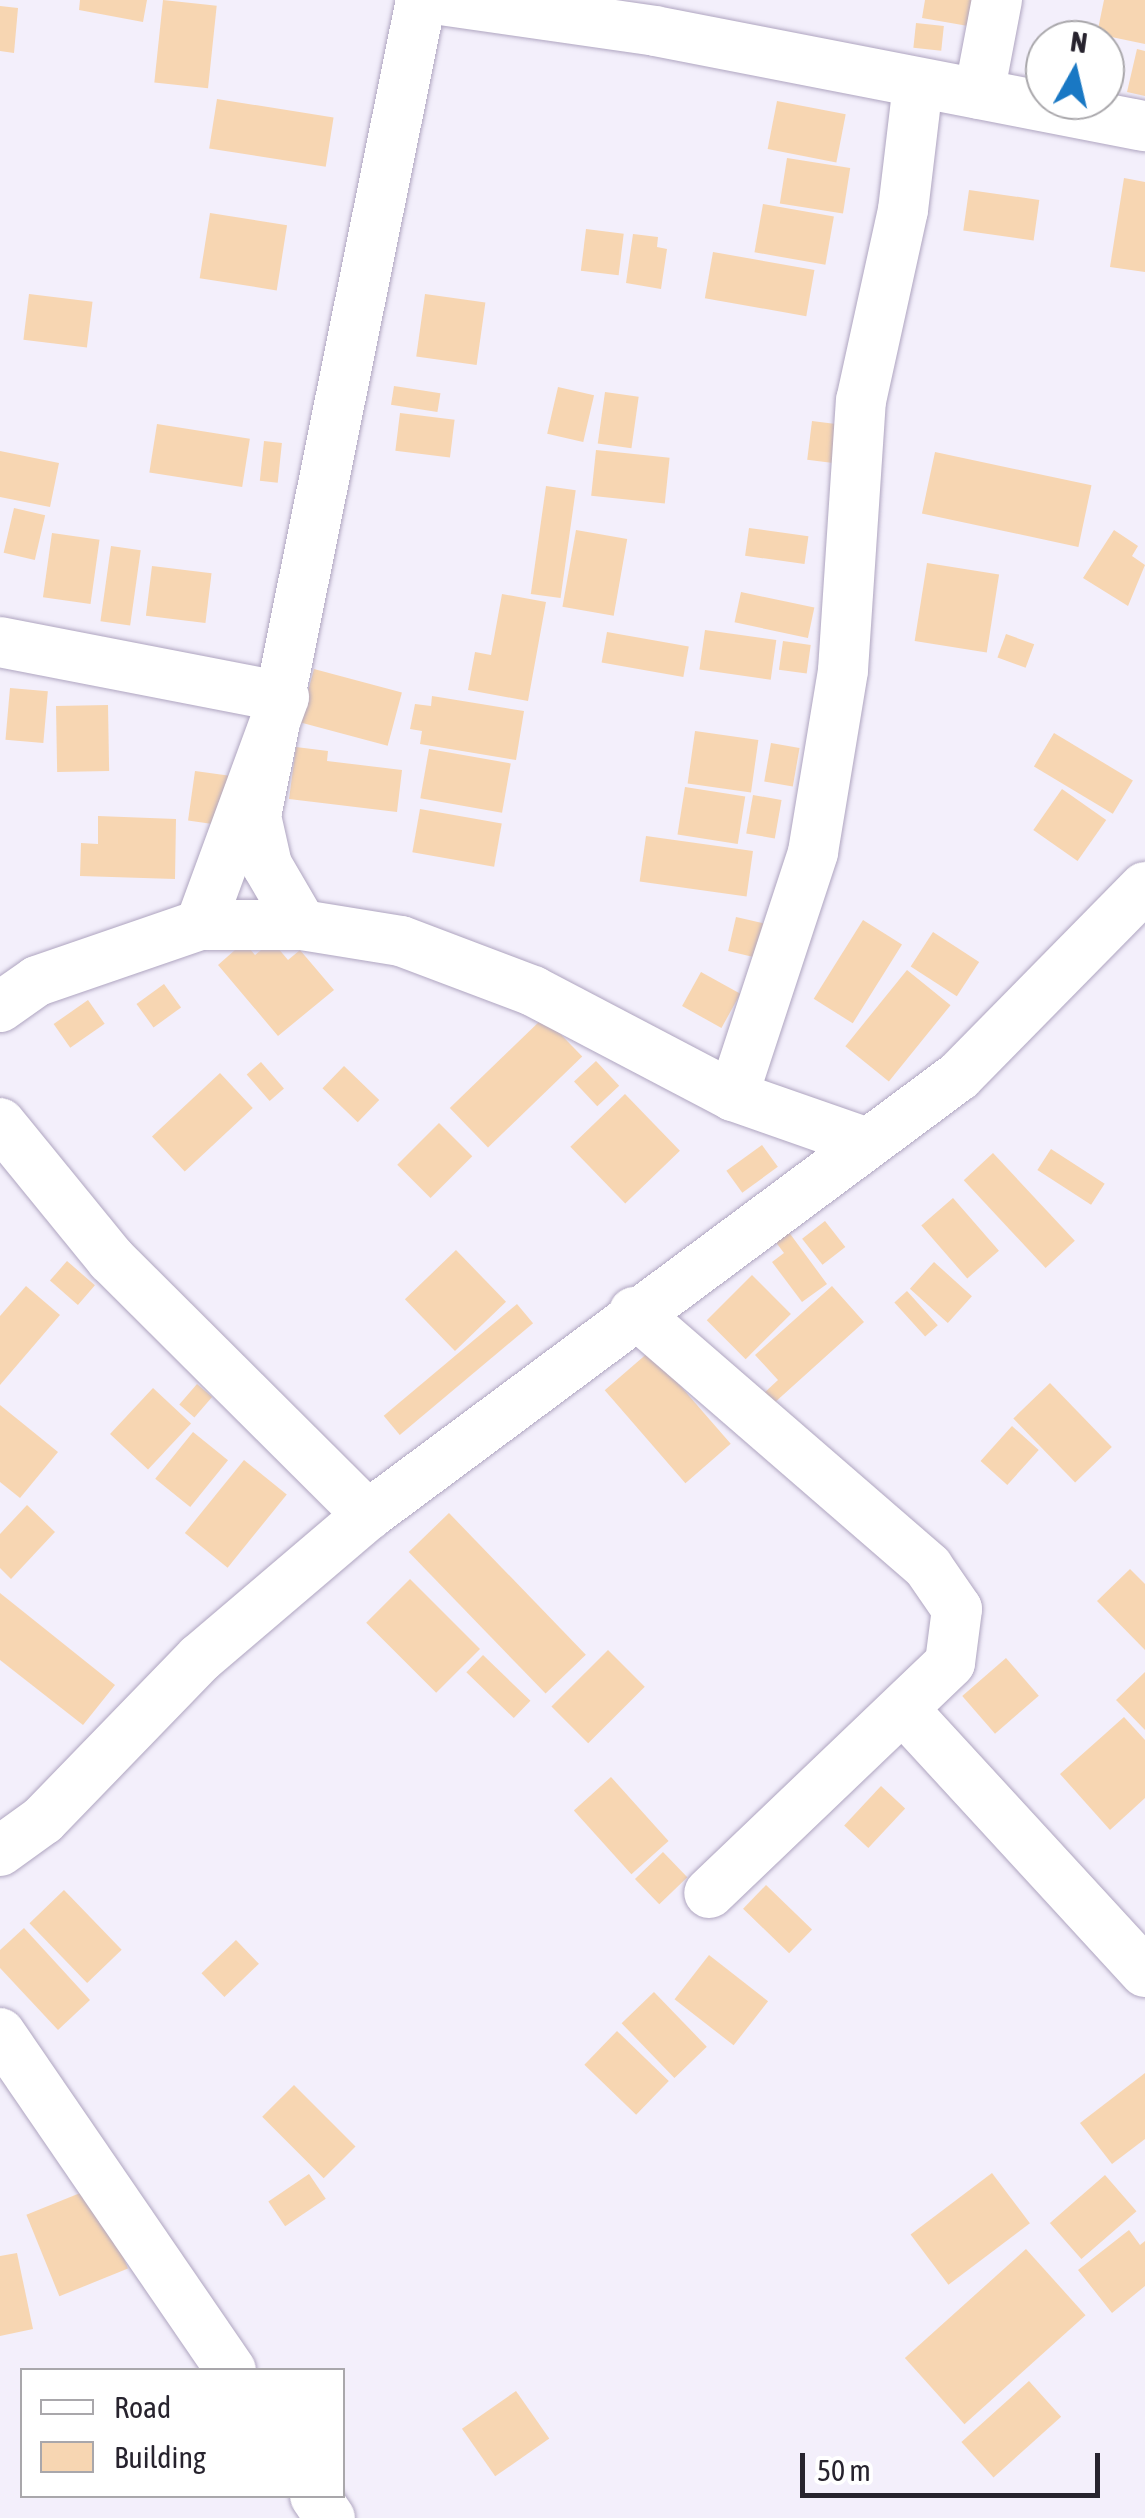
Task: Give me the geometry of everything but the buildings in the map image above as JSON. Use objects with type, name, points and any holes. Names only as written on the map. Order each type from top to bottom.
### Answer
[{"type":"street","points":[[302,925],[267,865],[256,816],[284,697],[421,0]]},
{"type":"street","points":[[441,0],[655,31],[1145,126]]},
{"type":"street","points":[[979,94],[997,0]]},
{"type":"street","points":[[733,1096],[813,852],[843,670],[860,401],[904,210],[918,85]]},
{"type":"street","points":[[0,642],[284,697]]},
{"type":"street","points":[[200,925],[284,697]]},
{"type":"street","points":[[0,1851],[42,1820],[200,1658],[368,1515],[634,1312],[959,1076],[1145,887]]},
{"type":"street","points":[[0,1007],[37,981],[200,925],[302,925],[401,941],[533,991],[733,1096],[867,1143]]},
{"type":"street","points":[[0,1123],[111,1259],[368,1515]]},
{"type":"street","points":[[634,1312],[938,1581],[956,1610],[958,1639],[950,1663],[709,1893]]},
{"type":"street","points":[[904,1710],[1145,1972]]},
{"type":"street","points":[[0,2032],[230,2368]]}]
